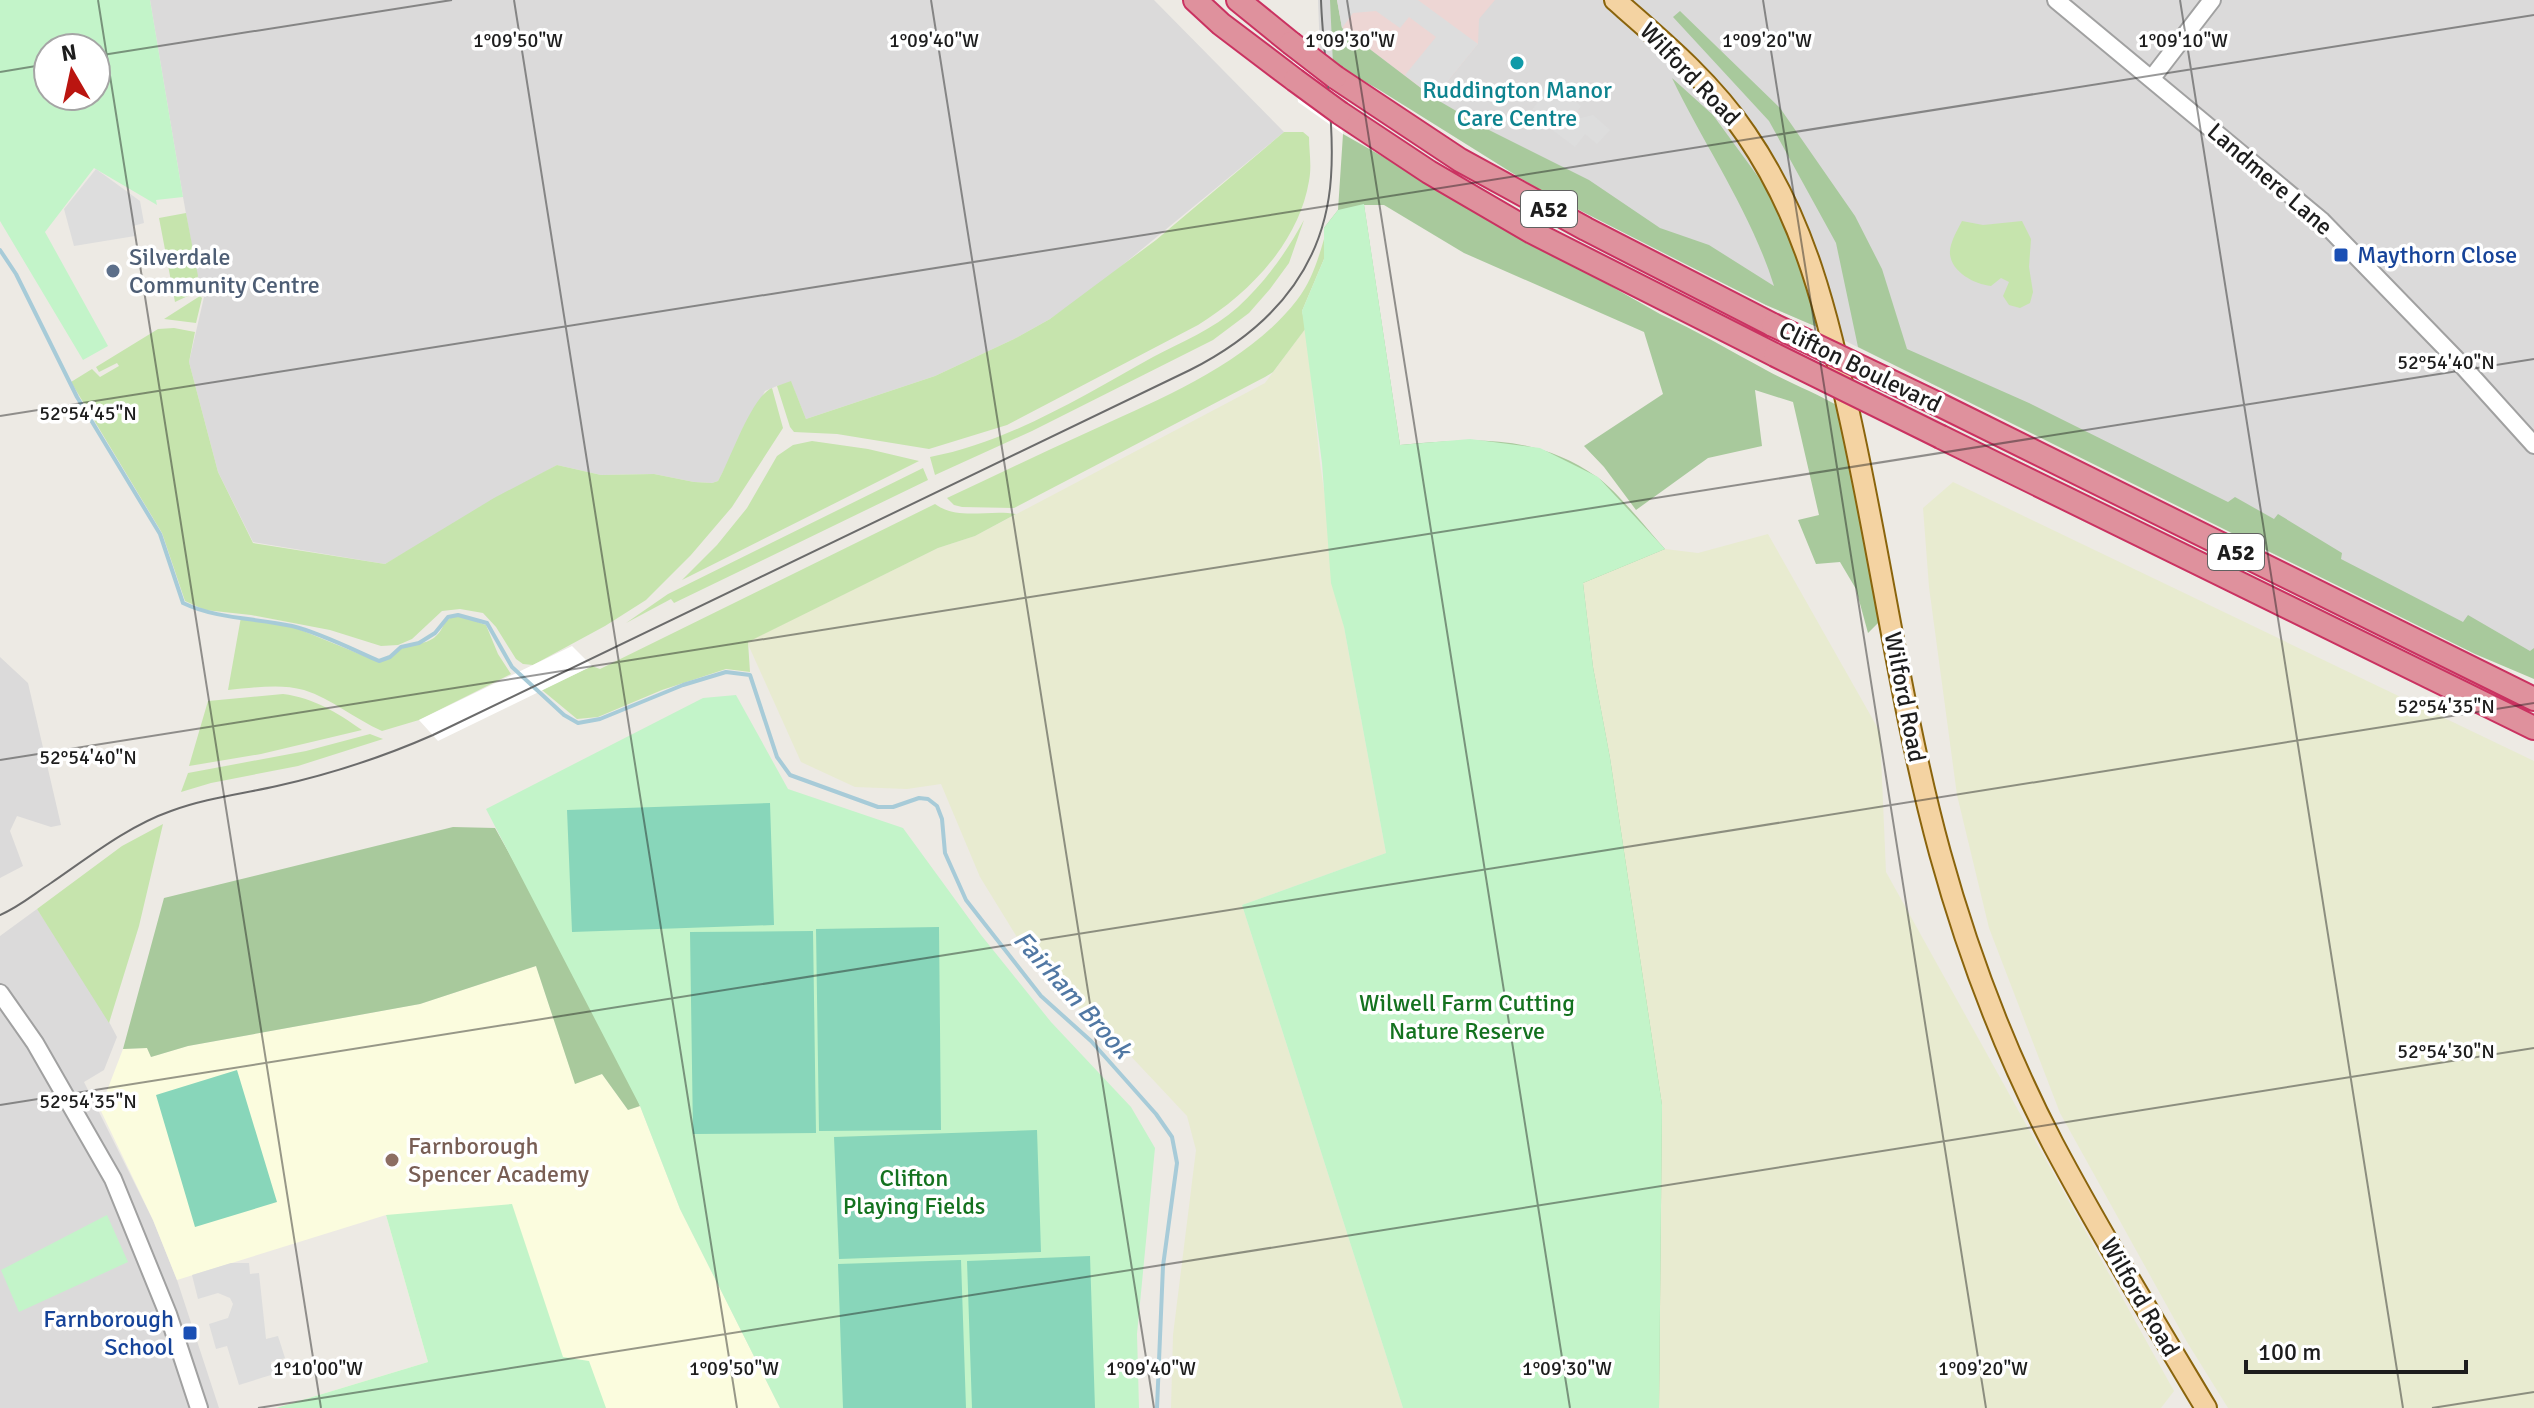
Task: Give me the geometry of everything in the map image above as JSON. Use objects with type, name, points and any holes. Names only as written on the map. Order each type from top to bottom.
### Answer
[{"type":"highway","name":"Clifton Boulevard","points":[[1195,0],[1221,24],[1340,113],[1429,172],[1532,232],[1775,355],[2534,728]]},
{"type":"highway","name":"Clifton Boulevard","points":[[1238,0],[1335,77],[1460,160],[1586,229],[1773,325],[2534,699]]},
{"type":"main road","name":"Wilford Road","points":[[1615,0],[1686,63],[1715,94],[1745,132],[1792,215],[1828,318],[1917,758],[1941,854],[1975,963],[2052,1141],[2124,1272],[2206,1408]]},
{"type":"street","name":"Landmere Lane","points":[[2056,0],[2322,221],[2439,341],[2534,445]]},
{"type":"street","points":[[2152,78],[2212,0]]},
{"type":"street","points":[[0,993],[35,1043],[113,1179],[168,1314],[199,1408]]},
{"type":"shaded area","points":[[150,0],[1154,0],[1284,132],[1096,287],[1014,339],[935,376],[806,419],[791,382],[777,386],[765,391],[718,481],[694,482],[654,474],[601,475],[557,465],[385,564],[253,542],[218,472],[189,362],[204,297],[198,280]]},
{"type":"shaded area","points":[[1318,0],[2534,0],[2534,663],[1999,417],[1766,305],[1538,189],[1333,64],[1320,53]]},
{"type":"shaded area","points":[[1337,0],[1495,0],[1479,19],[1478,44],[1434,98],[1342,28]]},
{"type":"shaded area","points":[[1337,0],[1418,0],[1478,44],[1434,98],[1405,75],[1436,37],[1409,17],[1400,28],[1376,11],[1353,13],[1342,28]]},
{"type":"shaded area","points":[[1559,89],[1581,106],[1574,115],[1577,119],[1593,115],[1610,130],[1597,144],[1585,134],[1575,147],[1530,113],[1544,93],[1551,97]]},
{"type":"shaded area","points":[[96,169],[140,201],[144,223],[133,226],[135,236],[74,246],[64,209]]},
{"type":"shaded area","points":[[1306,328],[1320,463],[1344,627],[1386,853],[1242,905],[1403,1408],[1171,1408],[1173,1335],[1196,1150],[1187,1116],[1110,1034],[1073,1003],[1023,947],[980,877],[941,784],[907,789],[855,787],[801,762],[747,642],[938,548],[975,536],[1265,383]]},
{"type":"shaded area","points":[[1953,482],[2534,761],[2534,1408],[2228,1408],[2187,1342],[2060,1113],[1989,928],[1957,795],[1929,587],[1923,508]]},
{"type":"shaded area","points":[[1768,534],[1880,732],[1886,872],[2174,1391],[2161,1408],[1659,1408],[1659,1301],[1631,908],[1610,758],[1593,667],[1583,582],[1665,549],[1698,553]]},
{"type":"shaded area","points":[[0,657],[28,683],[61,825],[51,827],[17,816],[10,831],[23,866],[0,878]]},
{"type":"shaded area","points":[[37,909],[96,997],[117,1037],[104,1070],[84,1082],[153,1220],[177,1280],[219,1408],[0,1408],[0,936]]},
{"type":"shaded area","name":"Farnborough Spencer Academy","points":[[536,966],[575,1083],[602,1074],[628,1110],[640,1106],[680,1209],[780,1408],[276,1408],[428,1362],[386,1215],[177,1280],[153,1220],[100,1109],[123,1049],[147,1048],[151,1057],[188,1046],[420,1004]]},
{"type":"shaded area","points":[[231,1263],[249,1263],[250,1274],[259,1273],[266,1339],[278,1336],[285,1358],[271,1362],[274,1374],[239,1385],[227,1346],[216,1349],[209,1324],[228,1318],[233,1304],[230,1298],[218,1293],[198,1299],[192,1275]]},
{"type":"green space","points":[[0,0],[150,0],[183,197],[156,200],[157,205],[94,168],[45,232],[108,346],[83,360],[0,221]]},
{"type":"green space","points":[[1330,0],[1337,0],[1342,28],[1434,98],[1489,130],[1589,180],[1660,228],[1709,245],[1774,286],[1753,232],[1672,78],[1713,115],[1770,193],[1813,288],[1817,327],[1766,305],[1538,189],[1333,64]]},
{"type":"green space","points":[[1680,11],[1780,108],[1855,216],[1882,269],[1907,349],[2029,403],[2228,502],[2235,497],[2274,519],[2278,514],[2342,553],[2341,559],[2463,622],[2468,615],[2530,651],[2534,648],[2534,679],[2475,654],[1858,347],[1836,243],[1769,121],[1673,17]]},
{"type":"green space","points":[[1284,132],[1303,132],[1309,137],[1309,181],[1295,225],[1253,282],[1198,325],[1007,425],[929,449],[837,434],[794,432],[790,427],[777,386],[791,381],[806,419],[935,376],[1014,339],[1050,319],[1156,240]]},
{"type":"green space","points":[[1343,134],[1660,314],[1840,407],[1879,622],[1868,633],[1856,589],[1840,562],[1816,564],[1798,520],[1819,515],[1793,402],[1755,390],[1762,446],[1708,458],[1636,510],[1584,446],[1663,394],[1644,332],[1464,253],[1384,205],[1364,205],[1400,445],[1477,440],[1550,452],[1605,483],[1665,549],[1583,583],[1593,667],[1610,758],[1662,1105],[1659,1408],[1384,494],[1324,228],[1338,210]]},
{"type":"green space","name":"Wilwell Farm Cutting Nature Reserve","points":[[1364,204],[1400,445],[1470,439],[1540,448],[1598,477],[1665,549],[1583,583],[1593,667],[1610,758],[1662,1105],[1659,1408],[1403,1408],[1242,905],[1386,853],[1344,627],[1331,583],[1322,463],[1302,311],[1324,259],[1324,228],[1338,210]]},
{"type":"green space","points":[[186,213],[198,276],[190,295],[175,302],[159,218]]},
{"type":"green space","points":[[1304,220],[1289,263],[1270,289],[1249,313],[1213,340],[1032,431],[935,475],[930,457],[988,441],[1045,416],[1219,322],[1266,277]]},
{"type":"green space","points":[[1962,221],[1983,225],[2022,221],[2031,239],[2029,267],[2033,292],[2030,303],[2020,308],[2009,305],[2003,296],[2009,282],[2001,278],[1991,286],[1984,285],[1956,268],[1950,253],[1951,245]]},
{"type":"green space","points":[[1324,239],[1324,259],[1302,311],[1306,328],[1273,372],[1014,508],[962,507],[954,505],[947,498],[1171,393],[1228,362],[1277,323],[1297,300],[1317,263]]},
{"type":"green space","points":[[200,296],[196,323],[164,319]]},
{"type":"green space","points":[[158,329],[195,332],[189,362],[218,472],[253,543],[385,564],[494,498],[557,465],[601,475],[654,474],[694,482],[718,481],[749,416],[772,388],[783,428],[732,507],[691,555],[646,600],[605,626],[533,665],[516,659],[496,627],[483,613],[460,609],[442,611],[412,639],[398,645],[381,646],[330,630],[205,610],[185,601],[162,533],[71,382],[92,369],[100,377],[119,366],[117,363],[99,372],[96,367]]},
{"type":"green space","points":[[812,441],[868,449],[919,461],[682,580],[717,545],[747,508],[777,456],[793,445]]},
{"type":"green space","points":[[923,468],[928,480],[674,603],[671,599],[626,623],[668,594]]},
{"type":"green space","points":[[935,504],[954,512],[1016,514],[975,536],[938,548],[748,642],[750,672],[726,669],[662,690],[598,717],[577,719],[542,690],[592,666],[600,669]]},
{"type":"green space","points":[[241,617],[296,628],[379,662],[407,646],[430,640],[450,618],[466,618],[486,625],[498,654],[511,674],[419,720],[382,731],[304,690],[276,686],[228,690]]},
{"type":"green space","points":[[283,694],[324,707],[362,730],[261,754],[189,766],[208,701]]},
{"type":"green space","name":"Clifton Playing Fields","points":[[736,695],[788,789],[903,828],[981,935],[1051,1022],[1131,1107],[1155,1148],[1137,1334],[1139,1408],[780,1408],[680,1209],[640,1106],[486,809],[703,698]]},
{"type":"green space","points":[[370,734],[383,739],[298,766],[181,792],[188,773],[306,751]]},
{"type":"green space","points":[[770,803],[774,925],[572,932],[567,810]]},
{"type":"green space","points":[[163,824],[139,926],[109,1023],[37,909],[122,846]]},
{"type":"green space","points":[[453,827],[495,828],[621,1053],[640,1106],[628,1110],[602,1074],[575,1084],[536,966],[420,1004],[188,1046],[151,1057],[147,1048],[123,1049],[164,898]]},
{"type":"green space","points":[[939,927],[941,1130],[819,1131],[816,929]]},
{"type":"green space","points":[[813,931],[816,1133],[693,1134],[690,932]]},
{"type":"green space","points":[[237,1070],[277,1202],[195,1227],[156,1095]]},
{"type":"green space","points":[[1037,1130],[1041,1252],[839,1259],[834,1137]]},
{"type":"green space","points":[[512,1204],[563,1357],[589,1361],[606,1408],[276,1408],[428,1362],[386,1215]]},
{"type":"green space","points":[[107,1215],[128,1262],[19,1312],[1,1270]]},
{"type":"green space","points":[[1090,1256],[1095,1408],[972,1408],[967,1261]]},
{"type":"green space","points":[[961,1260],[966,1408],[843,1408],[838,1264]]},
{"type":"pier","points":[[1289,30],[1333,64],[1343,134],[1298,102]]},
{"type":"pier","points":[[572,646],[592,666],[438,741],[419,720]]},
{"type":"waterway","name":"Fairham Brook","points":[[0,250],[16,274],[77,397],[160,534],[183,603],[222,615],[302,629],[379,661],[390,657],[401,647],[419,643],[435,633],[448,617],[458,615],[487,623],[512,667],[564,715],[578,723],[600,719],[683,685],[726,672],[750,675],[777,757],[790,775],[878,807],[893,807],[919,798],[928,799],[937,806],[942,819],[945,853],[966,900],[1041,996],[1091,1041],[1156,1114],[1172,1137],[1177,1163],[1163,1266],[1157,1408]]},
{"type":"tram line","points":[[0,915],[109,843],[155,817],[197,803],[337,770],[433,735],[1190,370],[1245,336],[1268,316],[1305,268],[1318,241],[1326,210],[1331,177],[1331,133],[1321,0]]},
{"type":"place","name":"Ruddington Manor Care Centre","points":[[1517,63]]},
{"type":"place","name":"Maythorn Close","points":[[2341,255]]},
{"type":"place","name":"Silverdale Community Centre","points":[[113,271]]},
{"type":"place","name":"Farnborough Spencer Academy","points":[[392,1160]]},
{"type":"place","name":"Farnborough School","points":[[190,1333]]}]
